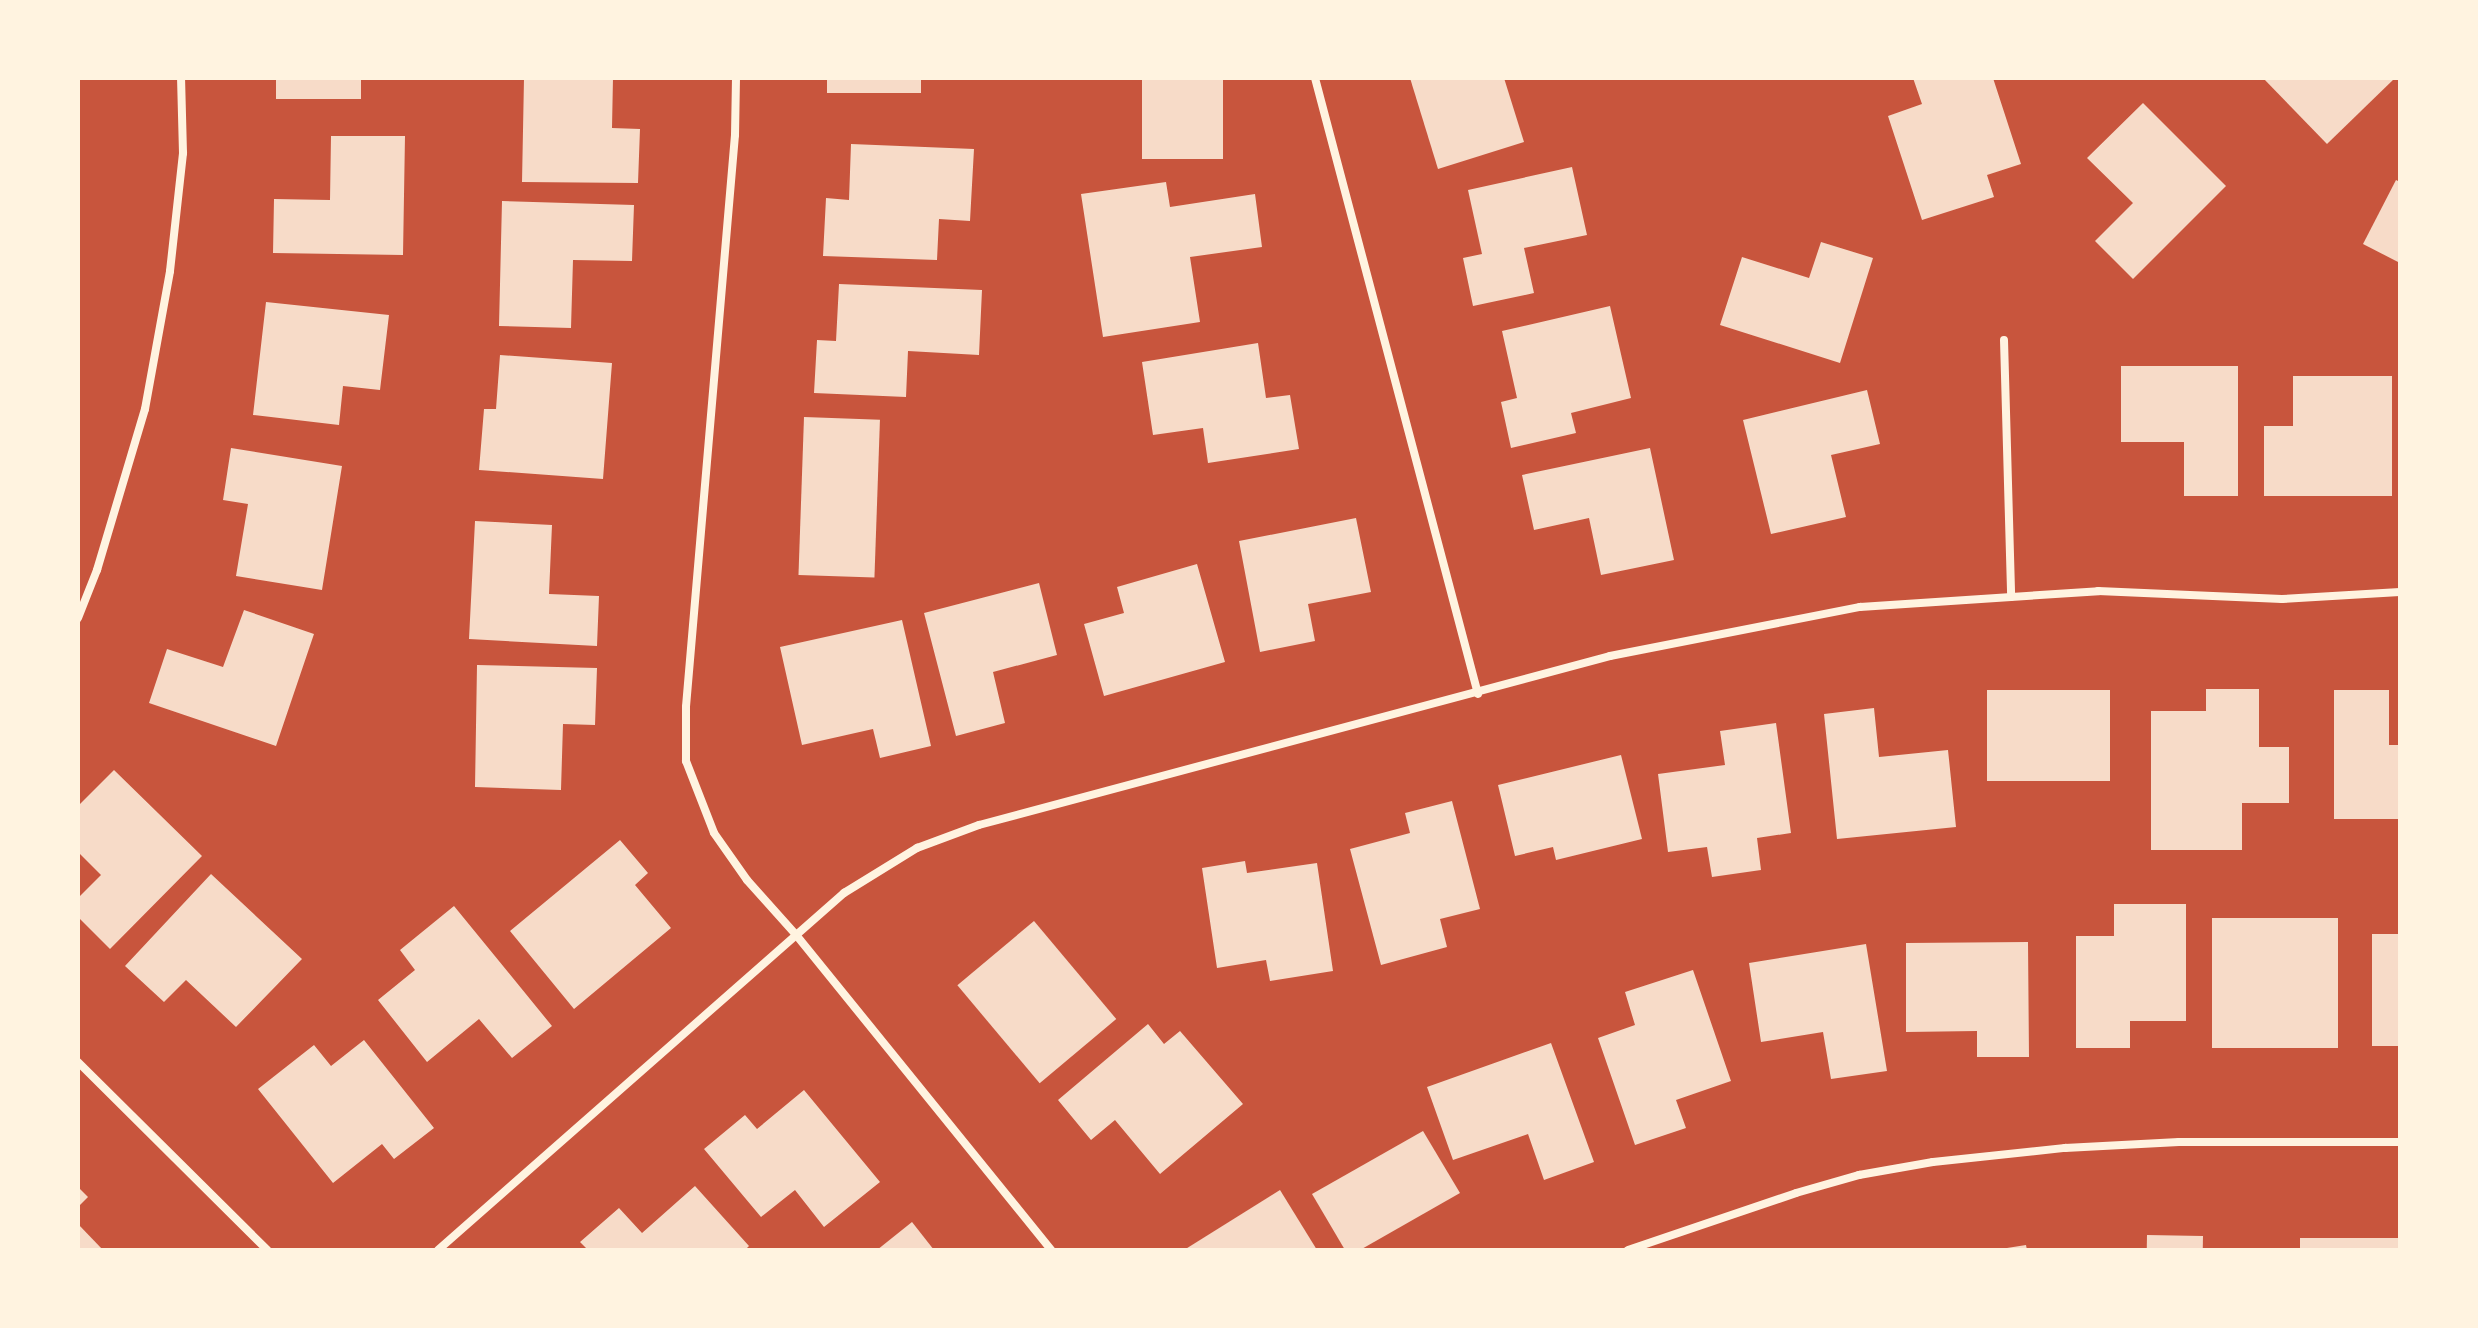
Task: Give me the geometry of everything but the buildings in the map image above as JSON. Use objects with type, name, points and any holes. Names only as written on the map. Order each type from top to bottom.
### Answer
[{"type":"street","points":[[78,618],[97,570],[145,409],[170,271],[183,153],[181,78]]},
{"type":"street","points":[[736,78],[735,135],[686,707],[686,761],[714,833],[747,880],[797,936],[1051,1250]]},
{"type":"street","points":[[1315,78],[1478,694]]},
{"type":"street","points":[[2004,340],[2011,597]]},
{"type":"street","points":[[438,1250],[844,893],[917,848],[979,825],[1478,694],[1610,656],[1860,607],[2098,591],[2282,599],[2400,592]]},
{"type":"street","points":[[78,1062],[267,1250]]},
{"type":"street","points":[[1628,1250],[1796,1193],[1859,1175],[1933,1162],[2065,1148],[2179,1142],[2400,1142]]}]
